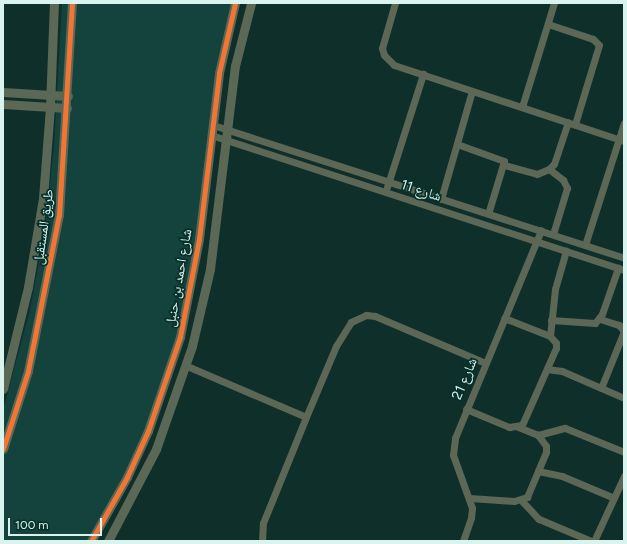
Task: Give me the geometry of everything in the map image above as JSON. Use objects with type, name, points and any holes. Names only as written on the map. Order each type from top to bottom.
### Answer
[{"type":"street","name":"طريق المستقبل","points":[[3,389],[21,320],[36,249],[47,166],[54,3]]},
{"type":"street","name":"طريق المستقبل","points":[[3,449],[28,371],[50,271],[59,215],[68,96],[72,3]]},
{"type":"street","name":"شارع احمد بن حنبل","points":[[91,541],[103,521],[148,431],[180,337],[199,239],[219,73],[235,3]]},
{"type":"street","name":"شارع احمد بن حنبل","points":[[108,541],[117,528],[156,449],[187,366],[210,269],[225,129],[235,66],[252,3]]},
{"type":"street","points":[[395,3],[382,41],[384,55],[394,65],[621,140]]},
{"type":"street","points":[[522,107],[554,3]]},
{"type":"street","points":[[504,165],[537,174],[549,169],[554,164],[571,123],[599,45],[593,39],[548,24]]},
{"type":"street","points":[[385,192],[423,74]]},
{"type":"street","points":[[441,199],[472,91]]},
{"type":"street","points":[[3,92],[68,96]]},
{"type":"street","points":[[3,104],[67,108]]},
{"type":"street","points":[[585,245],[621,140],[624,123]]},
{"type":"street","name":"شارع 11","points":[[213,125],[624,258]]},
{"type":"street","name":"شارع 11","points":[[211,134],[621,269]]},
{"type":"street","points":[[247,147],[250,136]]},
{"type":"street","points":[[457,144],[501,158],[504,161],[488,214]]},
{"type":"street","points":[[549,169],[563,180],[567,188],[553,234]]},
{"type":"street","name":"شارع 21","points":[[463,541],[471,518],[470,498],[453,454],[455,438],[541,230]]},
{"type":"street","points":[[550,336],[555,289],[566,251]]},
{"type":"street","points":[[600,319],[621,269]]},
{"type":"street","points":[[262,541],[263,523],[306,417],[345,328],[358,317],[375,316],[390,321],[486,363]]},
{"type":"street","points":[[504,318],[550,336],[554,339],[556,348],[525,422],[518,427]]},
{"type":"street","points":[[551,320],[568,320],[587,325],[600,319],[619,325],[624,331],[601,388]]},
{"type":"street","points":[[187,366],[306,417]]},
{"type":"street","points":[[547,369],[562,372],[624,398]]},
{"type":"street","points":[[466,409],[509,427],[518,427],[538,435],[543,440],[546,452],[527,497],[521,500],[470,498]]},
{"type":"street","points":[[538,435],[565,428],[624,452]]},
{"type":"street","points":[[538,471],[562,476],[614,498]]},
{"type":"street","points":[[521,500],[538,519],[593,541],[624,476]]},
{"type":"street","points":[[103,521],[117,528]]},
{"type":"shaded area","points":[[62,3],[238,3],[221,74],[206,190],[167,386],[94,541],[3,541],[3,410],[30,310],[45,229],[54,146]]},
{"type":"cycle path","points":[[3,449],[28,371],[59,215],[72,3]]},
{"type":"cycle path","points":[[91,541],[127,477],[148,431],[180,337],[199,239],[219,73],[235,3]]}]
